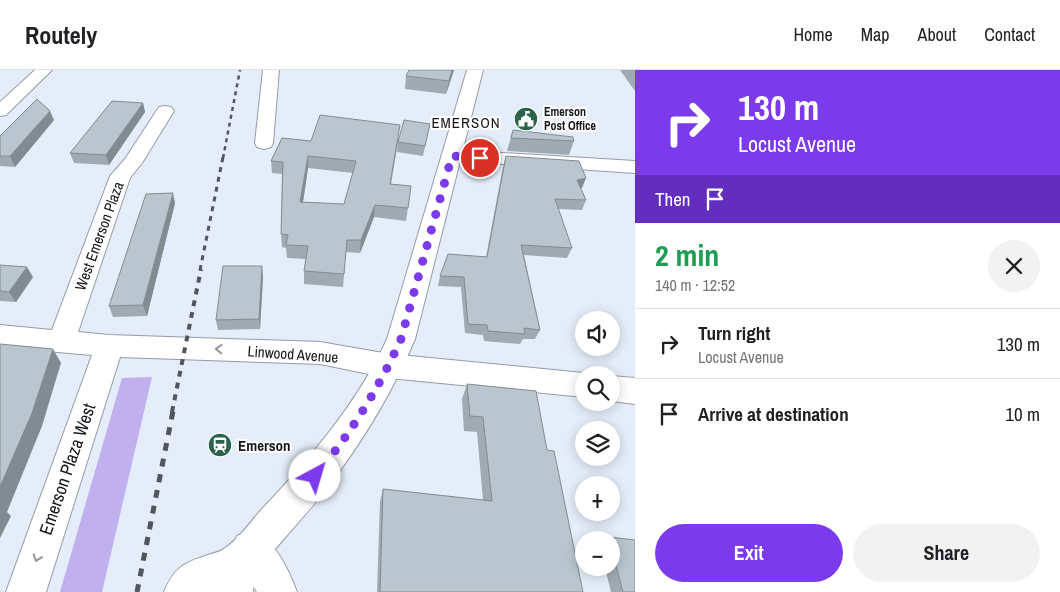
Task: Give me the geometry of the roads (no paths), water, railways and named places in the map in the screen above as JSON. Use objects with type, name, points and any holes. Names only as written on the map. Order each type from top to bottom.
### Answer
[{"type":"street","points":[[0,111],[44,70]]},
{"type":"street","points":[[264,143],[271,70]]},
{"type":"street","points":[[240,568],[327,462],[363,410],[389,366],[401,339],[475,70]]},
{"type":"street","name":"West Emerson Plaza","points":[[61,342],[120,176],[132,163],[165,111]]},
{"type":"street","points":[[452,156],[635,167]]},
{"type":"street","name":"Linwood Avenue","points":[[0,336],[109,346],[320,353],[389,366],[575,385]]},
{"type":"street","name":"Emerson Plaza West","points":[[26,592],[109,346]]},
{"type":"street","points":[[620,389],[635,391]]},
{"type":"street","points":[[184,592],[196,578],[240,568],[273,581],[277,592]]},
{"type":"railway","points":[[223,158],[240,70]]},
{"type":"railway","points":[[200,270],[223,157]]},
{"type":"railway","points":[[172,412],[201,269]]},
{"type":"railway","points":[[137,592],[173,411]]},
{"type":"place","name":"Emerson Post Office","points":[[526,119]]},
{"type":"place","name":"Emerson","points":[[220,445]]},
{"type":"district","name":"EMERSON","points":[[466,122]]}]
